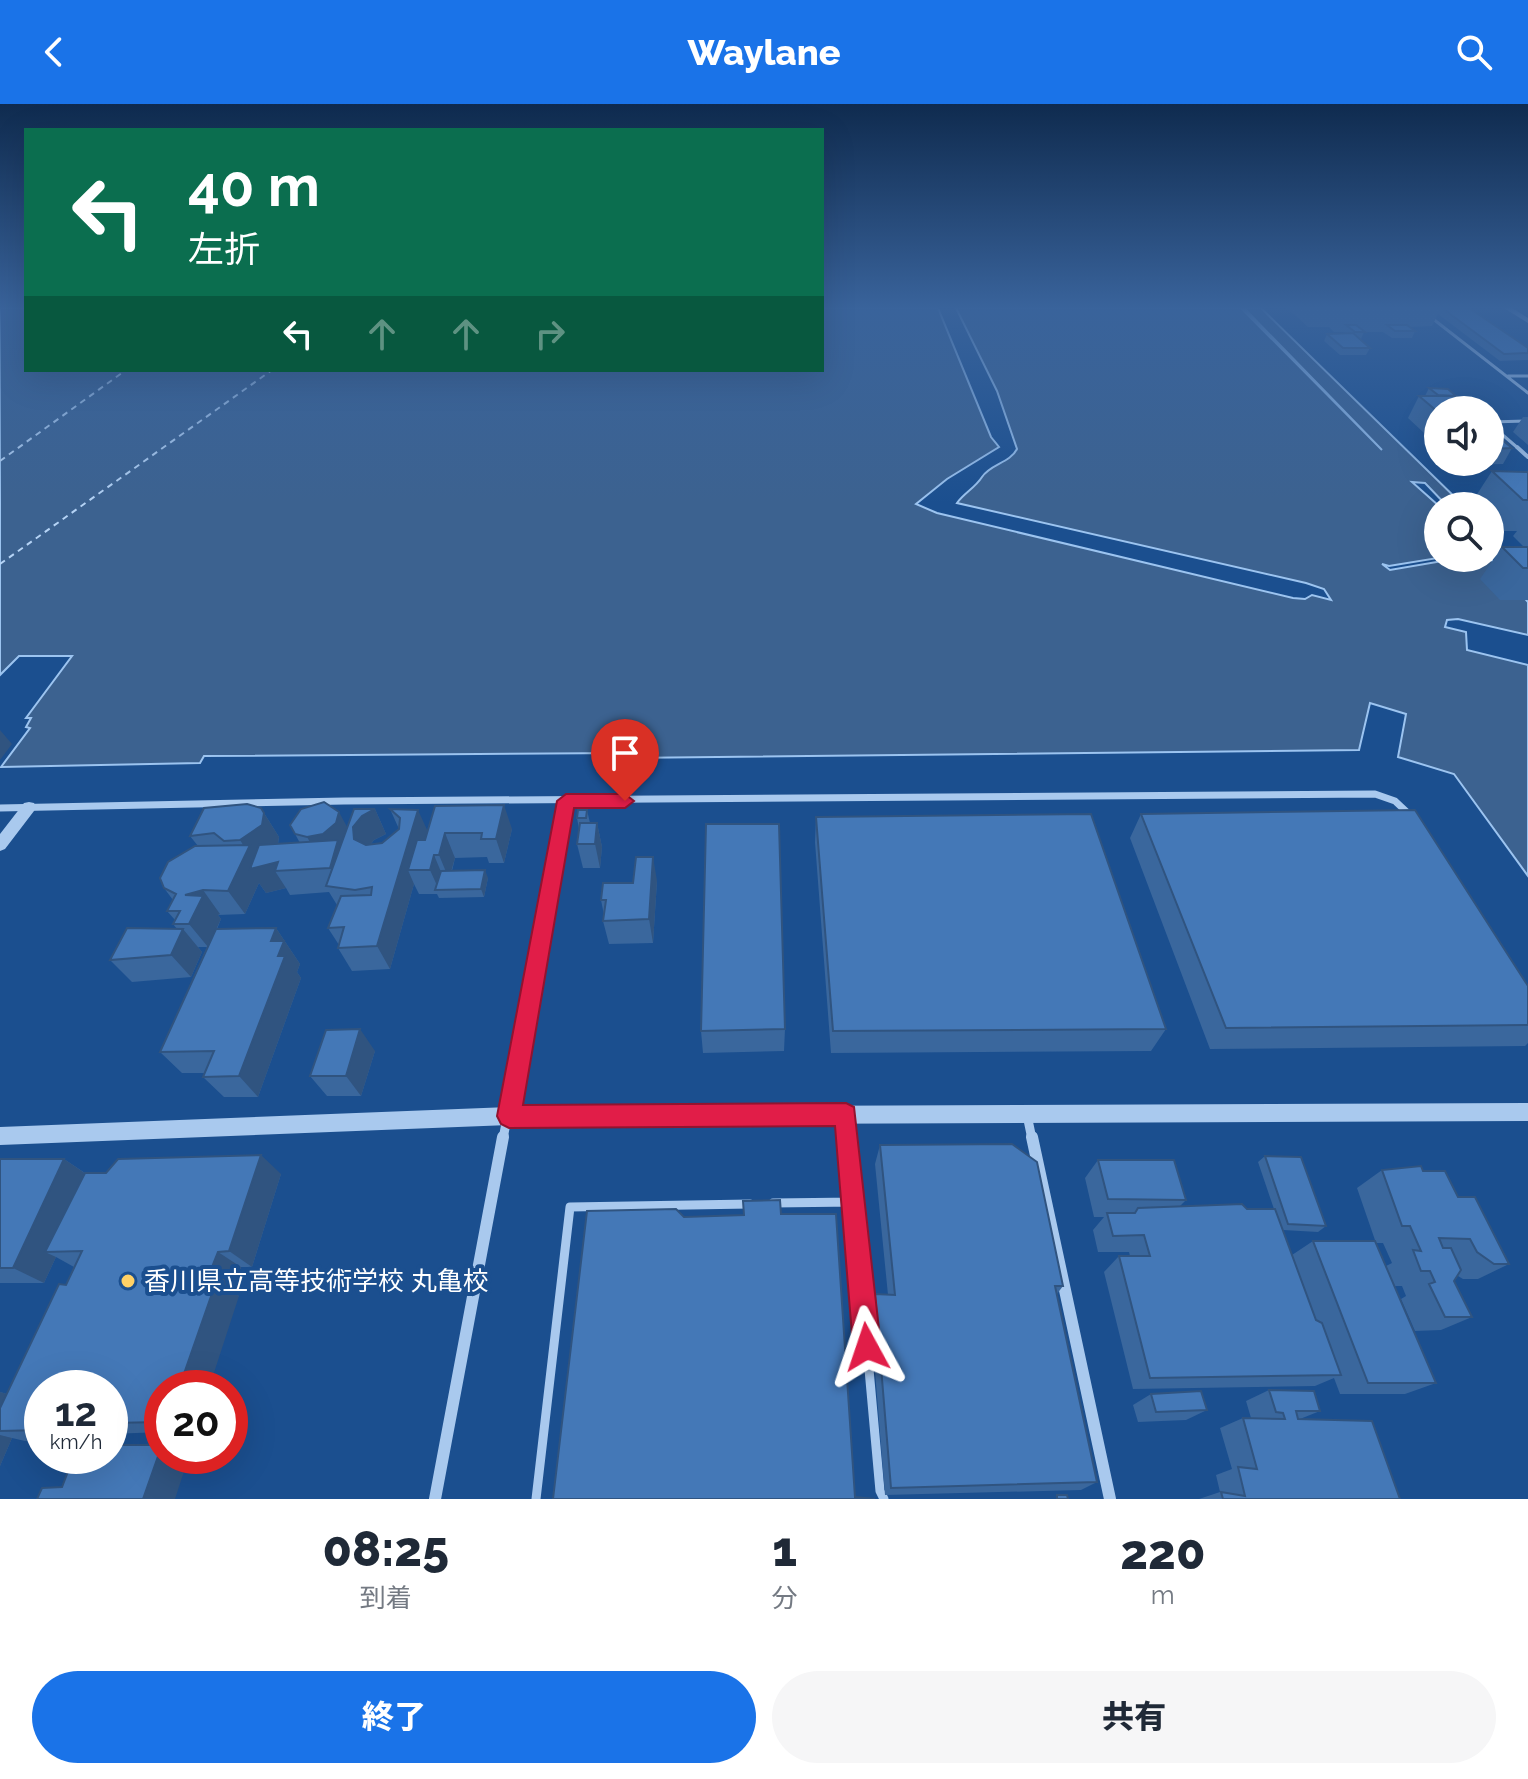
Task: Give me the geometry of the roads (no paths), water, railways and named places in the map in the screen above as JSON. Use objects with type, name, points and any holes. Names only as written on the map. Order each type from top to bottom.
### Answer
[{"type":"street","points":[[0,808],[566,801],[1105,801],[1375,794],[1395,801],[1419,828]]},
{"type":"street","points":[[435,1499],[566,801]]},
{"type":"street","points":[[0,845],[29,807]]},
{"type":"street","points":[[0,1136],[509,1116],[1528,1112]]},
{"type":"street","points":[[1027,1114],[1110,1499]]},
{"type":"lane","points":[[1503,373],[1528,393]]},
{"type":"lane","points":[[1507,376],[1528,376]]},
{"type":"lane","points":[[1504,422],[1528,421]]},
{"type":"lane","points":[[1504,436],[1528,457]]},
{"type":"lane","points":[[846,1115],[880,1491],[884,1499]]},
{"type":"lane","points":[[536,1499],[570,1207],[854,1202]]},
{"type":"water","points":[[0,373],[965,373],[991,437],[999,447],[947,479],[916,504],[937,513],[1293,598],[1305,599],[1312,595],[1331,600],[1324,589],[1306,583],[957,503],[990,469],[1017,449],[988,373],[1306,373],[1382,450],[1307,373],[1328,373],[1424,467],[1424,476],[1433,476],[1450,492],[1434,492],[1425,483],[1412,482],[1424,493],[1424,560],[1389,566],[1382,564],[1390,570],[1424,564],[1424,572],[1502,572],[1528,602],[1528,635],[1458,619],[1447,620],[1445,627],[1466,632],[1467,650],[1528,665],[1528,876],[1454,774],[1398,757],[1406,714],[1370,703],[1359,750],[624,758],[624,753],[204,756],[200,763],[1,767],[30,728],[26,727],[31,718],[26,718],[72,656],[19,656],[0,675]]},
{"type":"place","name":"香川県立高等技術学校 丸亀校","points":[[128,1281]]}]
